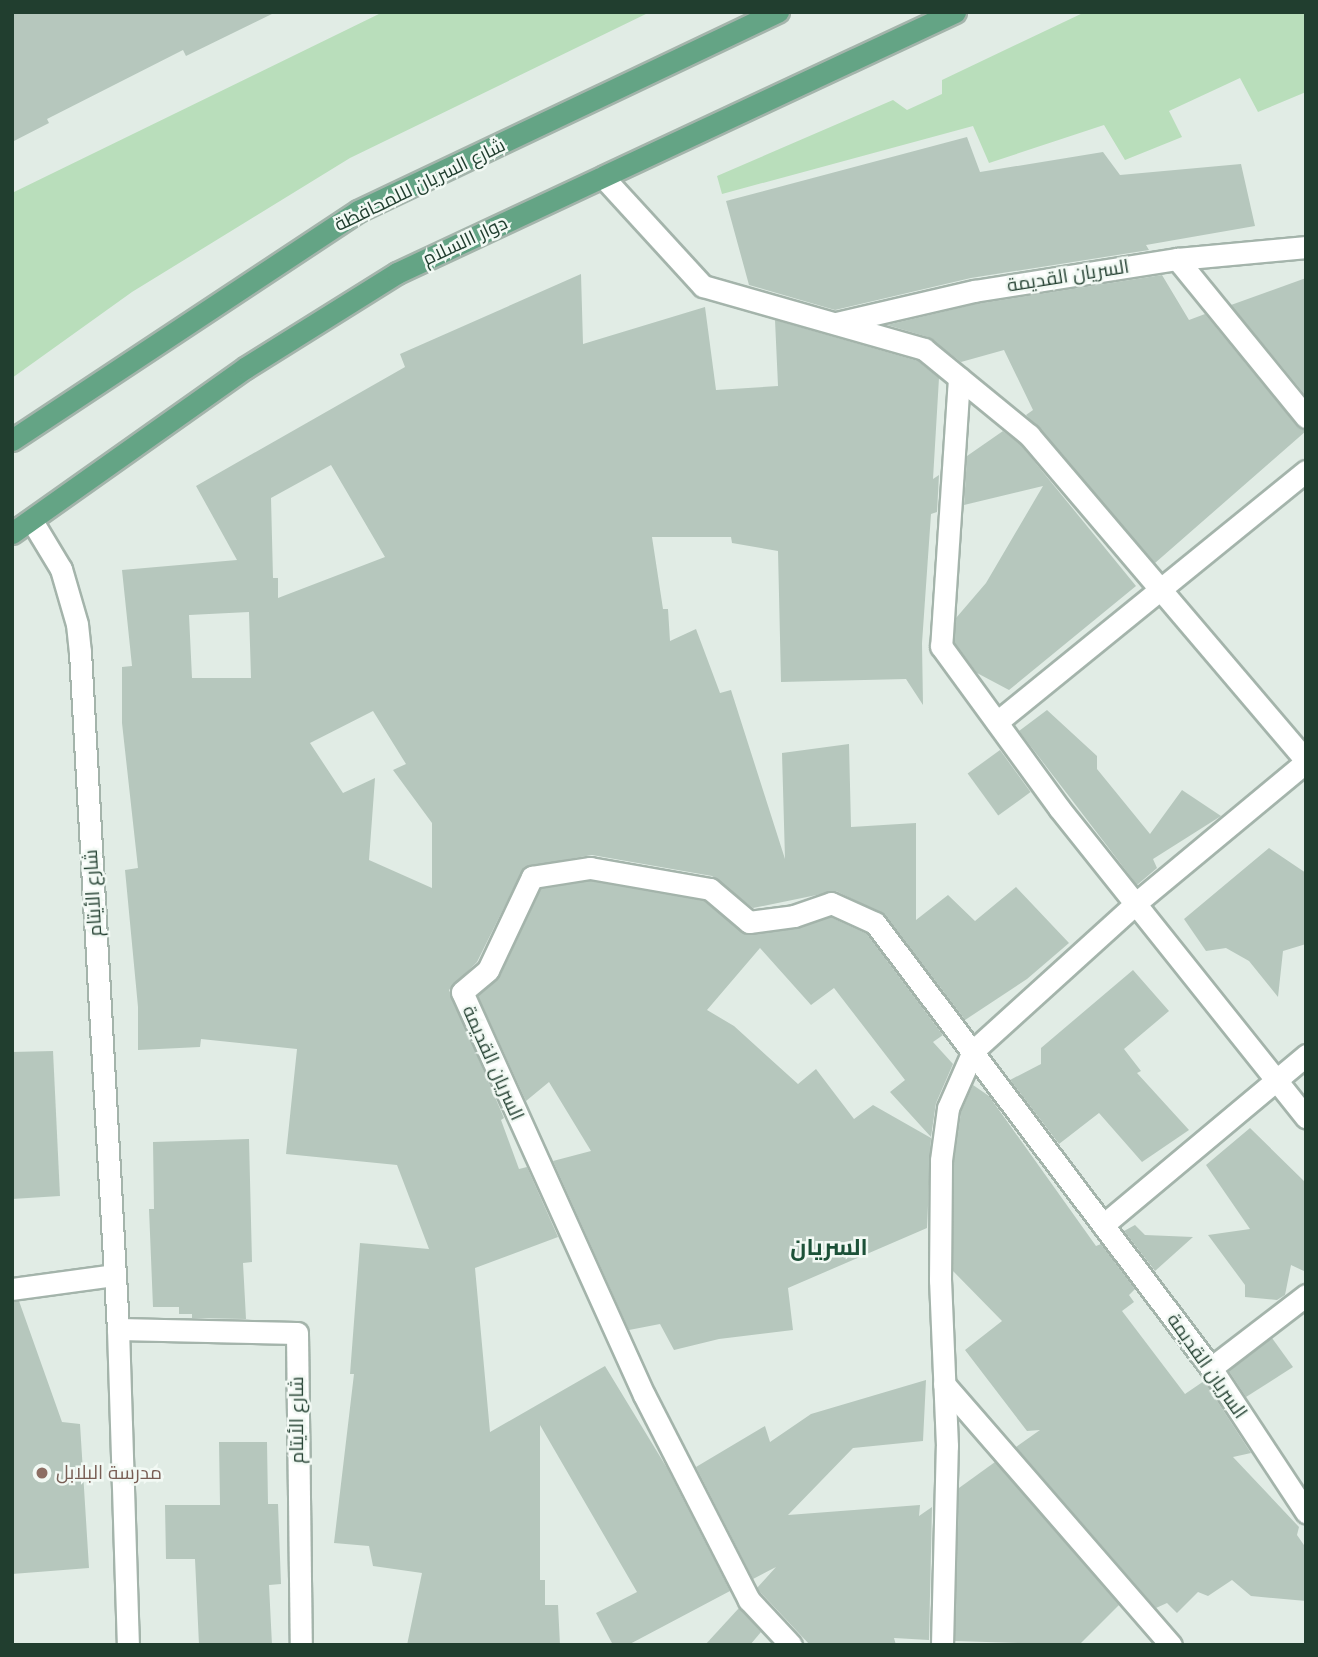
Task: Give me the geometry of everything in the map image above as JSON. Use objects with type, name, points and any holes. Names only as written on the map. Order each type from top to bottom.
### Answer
[{"type":"main road","name":"شارع السريان لللمحافظة","points":[[12,440],[358,211],[778,12]]},
{"type":"main road","name":"دوار االسلام","points":[[12,533],[245,368],[397,272],[955,12]]},
{"type":"street","name":"السريان القديمة","points":[[603,177],[703,286],[923,349],[1029,435],[1306,761],[1136,903],[973,1051],[948,1108],[941,1160],[944,1384],[942,1645]]},
{"type":"street","name":"السريان القديمة","points":[[834,324],[974,291],[1177,259],[1306,247]]},
{"type":"street","points":[[1177,259],[1306,417]]},
{"type":"street","points":[[959,378],[941,646],[1059,808],[1306,1117]]},
{"type":"street","points":[[997,722],[1306,471]]},
{"type":"street","name":"شارع الأيتام","points":[[32,521],[61,569],[77,624],[118,1329],[128,1645]]},
{"type":"street","name":"السريان القديمة","points":[[791,1645],[749,1600],[644,1395],[462,992],[488,970],[532,877],[590,868],[710,889],[749,922],[794,916],[831,903],[875,923],[1211,1368],[1306,1512]]},
{"type":"street","points":[[1103,1225],[1306,1055]]},
{"type":"street","points":[[12,1289],[114,1275]]},
{"type":"street","points":[[1211,1368],[1306,1295]]},
{"type":"street","name":"شارع الأيتام","points":[[118,1329],[298,1334],[301,1645]]},
{"type":"street","points":[[944,1384],[1171,1645]]},
{"type":"green space","points":[[383,12],[650,12],[350,158],[132,292],[12,378],[12,193]]},
{"type":"green space","points":[[1085,12],[1306,12],[1306,92],[1258,112],[1240,78],[1169,111],[1182,137],[1125,160],[1104,125],[989,163],[973,126],[722,194],[717,176],[893,100],[907,110],[942,94],[942,80]]},
{"type":"building","points":[[12,12],[276,12],[186,56],[183,50],[47,119],[49,123],[12,142]]},
{"type":"building","points":[[967,137],[980,172],[1103,152],[1120,175],[1241,164],[1255,226],[1146,245],[1149,250],[971,278],[835,310],[749,285],[726,201]]},
{"type":"building","points":[[581,274],[583,344],[705,307],[716,390],[778,386],[775,320],[918,361],[939,378],[933,479],[939,475],[937,512],[931,514],[922,643],[923,705],[906,679],[781,682],[778,551],[732,543],[731,537],[652,537],[663,609],[668,609],[670,641],[696,629],[720,693],[731,690],[785,859],[782,753],[849,744],[851,827],[916,823],[916,920],[948,895],[975,921],[1016,887],[1069,943],[1027,979],[965,1020],[885,915],[836,891],[753,908],[712,876],[592,855],[524,867],[477,962],[449,990],[504,1118],[501,1120],[519,1169],[527,1167],[558,1237],[475,1268],[490,1432],[605,1366],[667,1468],[730,1591],[628,1645],[613,1645],[596,1613],[637,1592],[540,1425],[540,1580],[545,1580],[545,1605],[558,1605],[560,1645],[407,1645],[422,1573],[373,1566],[369,1546],[334,1543],[354,1374],[350,1374],[360,1243],[429,1249],[397,1165],[286,1154],[297,1049],[201,1039],[200,1047],[138,1050],[138,1007],[125,870],[138,868],[122,723],[122,667],[132,666],[122,570],[237,560],[196,486],[405,367],[400,354]],"holes":[[[331,465],[385,557],[278,598],[278,578],[273,578],[271,498]],[[249,612],[251,678],[192,678],[189,615]],[[373,711],[406,764],[393,770],[432,823],[432,888],[369,860],[375,778],[343,793],[310,743]]]},
{"type":"building","points":[[1162,275],[1189,320],[1205,314],[1296,425],[1306,431],[1155,563],[1026,415],[1033,410],[1004,350],[961,362],[928,337],[887,325],[976,304]]},
{"type":"building","points":[[1306,278],[1306,396],[1231,305]]},
{"type":"building","points":[[1003,431],[1020,444],[1136,586],[1009,690],[977,673],[954,642],[956,618],[986,583],[1043,486],[964,505],[967,456]]},
{"type":"building","points":[[1047,710],[1097,756],[1097,769],[1150,834],[1182,790],[1221,816],[1153,859],[1157,868],[1137,885],[1019,731]]},
{"type":"building","points":[[1000,750],[1031,792],[998,816],[968,774]]},
{"type":"building","points":[[1269,848],[1306,873],[1306,944],[1283,951],[1278,997],[1249,961],[1226,948],[1206,951],[1184,919]]},
{"type":"building","points":[[590,881],[704,901],[746,935],[796,929],[830,917],[867,934],[943,1035],[933,1042],[953,1064],[936,1103],[931,1137],[890,1092],[905,1080],[834,988],[811,1005],[760,948],[707,1010],[734,1026],[798,1084],[816,1069],[854,1119],[873,1105],[931,1138],[927,1228],[788,1288],[793,1330],[719,1339],[674,1350],[660,1324],[629,1330],[553,1161],[591,1151],[549,1082],[526,1101],[478,996],[500,976],[541,889]]},
{"type":"building","points":[[1133,970],[1169,1011],[1124,1049],[1141,1071],[1137,1073],[1189,1130],[1142,1162],[1099,1113],[1059,1144],[1010,1080],[1041,1064],[1041,1048]]},
{"type":"building","points":[[53,1051],[60,1196],[12,1199],[12,1052]]},
{"type":"building","points":[[973,1085],[989,1096],[1096,1246],[1101,1244],[1135,1289],[1129,1295],[1134,1302],[1122,1311],[1185,1394],[1204,1381],[1251,1453],[1233,1457],[1299,1527],[1297,1535],[1306,1548],[1306,1601],[1251,1596],[1232,1580],[1208,1596],[1198,1592],[1177,1613],[1167,1603],[1156,1608],[1016,1447],[1040,1430],[1027,1431],[965,1350],[1002,1321],[953,1271],[954,1161],[961,1112]]},
{"type":"building","points":[[1250,1128],[1306,1183],[1306,1272],[1291,1265],[1285,1295],[1277,1300],[1245,1297],[1245,1285],[1208,1235],[1250,1229],[1206,1165]]},
{"type":"building","points":[[249,1139],[252,1262],[243,1263],[246,1319],[192,1318],[192,1314],[179,1314],[179,1307],[153,1307],[149,1209],[154,1209],[153,1142]]},
{"type":"building","points":[[1135,1225],[1145,1235],[1193,1237],[1155,1271],[1124,1231]]},
{"type":"building","name":"مدرسة البلابل","points":[[19,1301],[62,1422],[80,1424],[89,1568],[12,1574],[12,1302]]},
{"type":"building","points":[[1272,1338],[1293,1367],[1246,1397],[1229,1371]]},
{"type":"building","points":[[926,1380],[923,1441],[853,1448],[788,1515],[920,1505],[919,1516],[932,1507],[929,1640],[894,1638],[896,1645],[810,1645],[757,1588],[776,1567],[753,1579],[696,1467],[765,1426],[770,1442],[811,1414]]},
{"type":"building","points":[[219,1442],[267,1442],[268,1504],[278,1504],[281,1584],[269,1585],[272,1645],[199,1645],[195,1559],[166,1559],[165,1505],[220,1505]]},
{"type":"building","points":[[995,1462],[1119,1605],[1079,1645],[955,1641],[959,1488]]},
{"type":"building","points":[[739,1608],[761,1632],[750,1645],[705,1645]]},
{"type":"place","name":"مدرسة البلابل","points":[[42,1473]]},
{"type":"district","name":"السريان","points":[[829,1246]]}]
